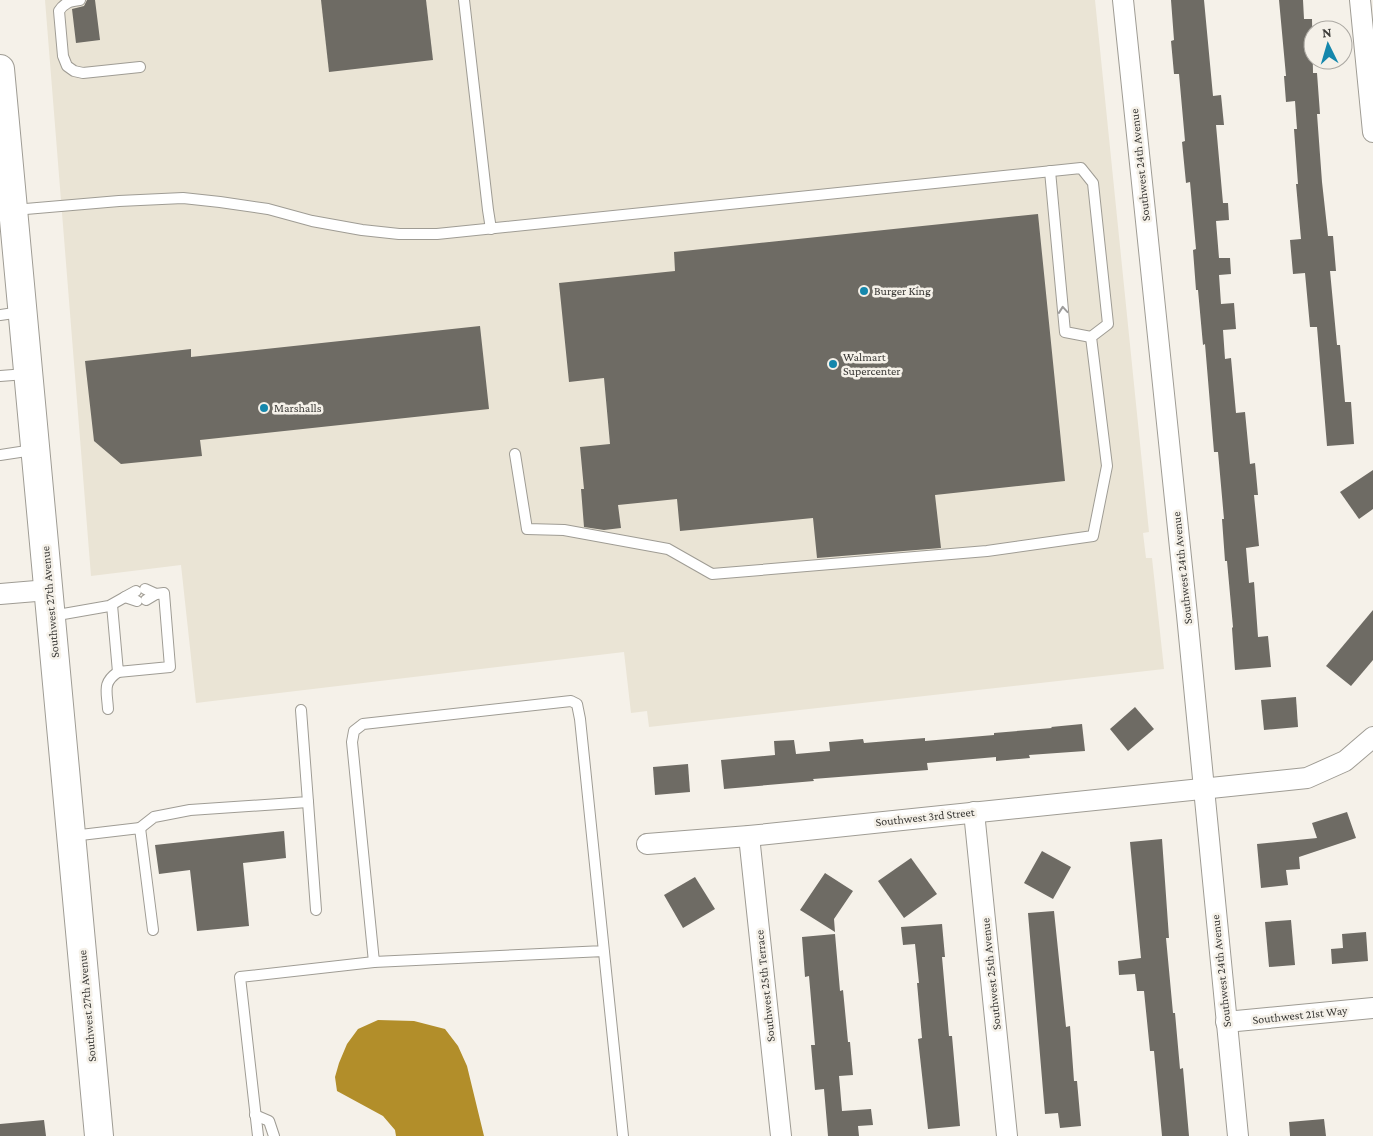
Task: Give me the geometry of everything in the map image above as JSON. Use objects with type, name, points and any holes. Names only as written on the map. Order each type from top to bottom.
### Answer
[{"type":"street","name":"Southwest 24th Avenue","points":[[1124,0],[1238,1136]]},
{"type":"street","points":[[1360,0],[1373,132]]},
{"type":"street","name":"Southwest 27th Avenue","points":[[0,68],[7,211],[13,254],[11,314],[28,374],[99,1136]]},
{"type":"street","points":[[0,594],[48,590]]},
{"type":"street","name":"Southwest 3rd Street","points":[[647,844],[749,836],[1307,778],[1345,761],[1373,736]]},
{"type":"street","name":"Southwest 25th Avenue","points":[[974,812],[1007,1136]]},
{"type":"street","name":"Southwest 25th Terrace","points":[[749,836],[781,1136]]},
{"type":"street","name":"Southwest 21st Way","points":[[1226,1022],[1373,1008]]},
{"type":"lane","points":[[80,0],[63,5],[59,11],[63,56],[66,66],[74,71],[84,73],[140,68]]},
{"type":"lane","points":[[464,0],[491,229]]},
{"type":"lane","points":[[7,211],[119,201],[183,198],[258,208],[362,230],[399,234],[437,234],[491,229],[1050,171],[1081,168],[1093,183],[1108,324],[1091,337],[1065,332],[1050,171]]},
{"type":"lane","points":[[514,454],[527,529],[564,530],[668,550],[712,574],[987,551],[1092,536],[1107,466],[1091,337]]},
{"type":"lane","points":[[0,376],[28,374]]},
{"type":"lane","points":[[0,456],[35,449]]},
{"type":"lane","points":[[51,617],[108,606],[125,597],[164,593],[170,666],[118,672],[109,678],[106,688],[108,709]]},
{"type":"lane","points":[[112,604],[118,672]]},
{"type":"lane","points":[[374,962],[352,742],[354,731],[363,724],[572,701],[577,704],[623,1136]]},
{"type":"lane","points":[[301,710],[316,910]]},
{"type":"lane","points":[[71,836],[140,828],[154,817],[190,810],[308,802]]},
{"type":"lane","points":[[140,828],[153,930]]},
{"type":"lane","points":[[258,1136],[240,977],[374,962],[604,951]]},
{"type":"lane","points":[[255,1115],[269,1121],[274,1136]]},
{"type":"shaded area","points":[[45,0],[1095,0],[1149,532],[1143,533],[1146,558],[1152,558],[1164,669],[649,727],[647,711],[631,713],[624,652],[196,703],[181,565],[91,576]]},
{"type":"shaded area","points":[[378,1020],[414,1021],[445,1029],[458,1046],[467,1066],[484,1136],[396,1136],[395,1130],[383,1116],[337,1091],[335,1077],[347,1044],[358,1029]]},
{"type":"building","points":[[87,0],[95,0],[100,40],[76,43],[72,9],[84,6]]},
{"type":"building","points":[[321,0],[426,0],[433,60],[329,72]]},
{"type":"building","points":[[1171,0],[1204,0],[1213,96],[1221,95],[1224,125],[1216,125],[1223,203],[1228,203],[1229,220],[1216,221],[1219,258],[1230,258],[1231,274],[1219,275],[1221,304],[1234,303],[1236,329],[1223,330],[1225,359],[1231,358],[1236,413],[1245,412],[1250,464],[1255,463],[1258,495],[1254,495],[1259,546],[1246,548],[1249,583],[1254,582],[1258,637],[1268,636],[1271,667],[1235,670],[1218,452],[1214,452],[1205,344],[1203,345],[1198,290],[1196,290],[1193,250],[1196,249],[1190,182],[1186,183],[1182,142],[1185,141],[1179,74],[1174,74],[1171,41],[1174,40]]},
{"type":"building","points":[[1279,0],[1303,0],[1304,19],[1312,20],[1303,20],[1303,70],[1313,70],[1313,73],[1317,73],[1320,114],[1317,114],[1322,182],[1328,236],[1333,236],[1336,271],[1330,271],[1337,345],[1340,345],[1345,402],[1351,402],[1354,444],[1327,446],[1317,327],[1310,327],[1305,273],[1293,274],[1290,240],[1301,239],[1296,184],[1298,184],[1294,129],[1297,129],[1295,101],[1286,102],[1284,76],[1286,76]]},
{"type":"building","points":[[1038,214],[1065,481],[935,495],[941,548],[817,558],[813,518],[680,531],[677,499],[618,505],[621,528],[604,530],[584,527],[581,489],[584,489],[580,447],[610,444],[604,378],[569,382],[559,283],[675,271],[674,252]]},
{"type":"building","points":[[480,326],[489,409],[200,440],[202,456],[121,464],[94,441],[85,361],[191,349],[191,357]]},
{"type":"building","points":[[1373,470],[1373,509],[1359,519],[1340,492]]},
{"type":"building","points":[[1373,610],[1373,660],[1351,686],[1326,666]]},
{"type":"building","points":[[1296,697],[1298,727],[1264,730],[1261,700]]},
{"type":"building","points":[[1135,707],[1154,729],[1128,751],[1110,729]]},
{"type":"building","points":[[1082,724],[1085,751],[1029,755],[1030,758],[996,761],[996,757],[927,763],[928,770],[813,779],[814,781],[724,789],[721,760],[775,755],[774,741],[794,740],[796,754],[830,751],[829,742],[863,739],[864,743],[925,738],[925,741]]},
{"type":"building","points":[[688,764],[690,792],[655,795],[653,767]]},
{"type":"building","points":[[1347,812],[1356,838],[1299,857],[1300,869],[1286,870],[1288,885],[1261,888],[1257,844],[1317,838],[1312,823]]},
{"type":"building","points":[[284,831],[286,858],[243,863],[249,926],[197,931],[190,870],[159,874],[155,845]]},
{"type":"building","points":[[1162,839],[1169,938],[1166,938],[1180,1069],[1183,1068],[1189,1136],[1162,1136],[1154,1051],[1150,1051],[1144,991],[1137,991],[1135,974],[1119,975],[1118,961],[1141,958],[1130,842]]},
{"type":"building","points":[[1042,851],[1071,867],[1053,899],[1024,883]]},
{"type":"building","points":[[911,858],[937,894],[904,918],[878,881]]},
{"type":"building","points":[[825,873],[853,891],[834,919],[835,932],[800,910]]},
{"type":"building","points":[[695,877],[715,909],[683,928],[664,895]]},
{"type":"building","points":[[1054,911],[1066,1027],[1070,1026],[1074,1081],[1077,1081],[1081,1126],[1060,1128],[1058,1113],[1045,1114],[1028,913]]},
{"type":"building","points":[[1291,920],[1295,965],[1269,967],[1265,922]]},
{"type":"building","points":[[942,924],[945,957],[942,957],[949,1036],[952,1036],[960,1126],[928,1129],[918,1039],[922,1038],[915,944],[903,945],[901,927]]},
{"type":"building","points":[[1366,932],[1368,961],[1332,964],[1331,949],[1343,948],[1342,934]]},
{"type":"building","points":[[835,934],[840,991],[843,990],[853,1075],[839,1076],[842,1111],[871,1109],[873,1125],[858,1126],[859,1136],[828,1136],[824,1089],[815,1090],[811,1045],[815,1045],[809,976],[805,977],[802,937]]},
{"type":"building","points":[[1324,1119],[1326,1136],[1290,1136],[1289,1122]]},
{"type":"building","points":[[44,1120],[46,1136],[0,1136],[0,1124]]},
{"type":"place","name":"Burger King","points":[[864,291]]},
{"type":"place","name":"Walmart Supercenter","points":[[833,364]]},
{"type":"place","name":"Marshalls","points":[[264,408]]}]
